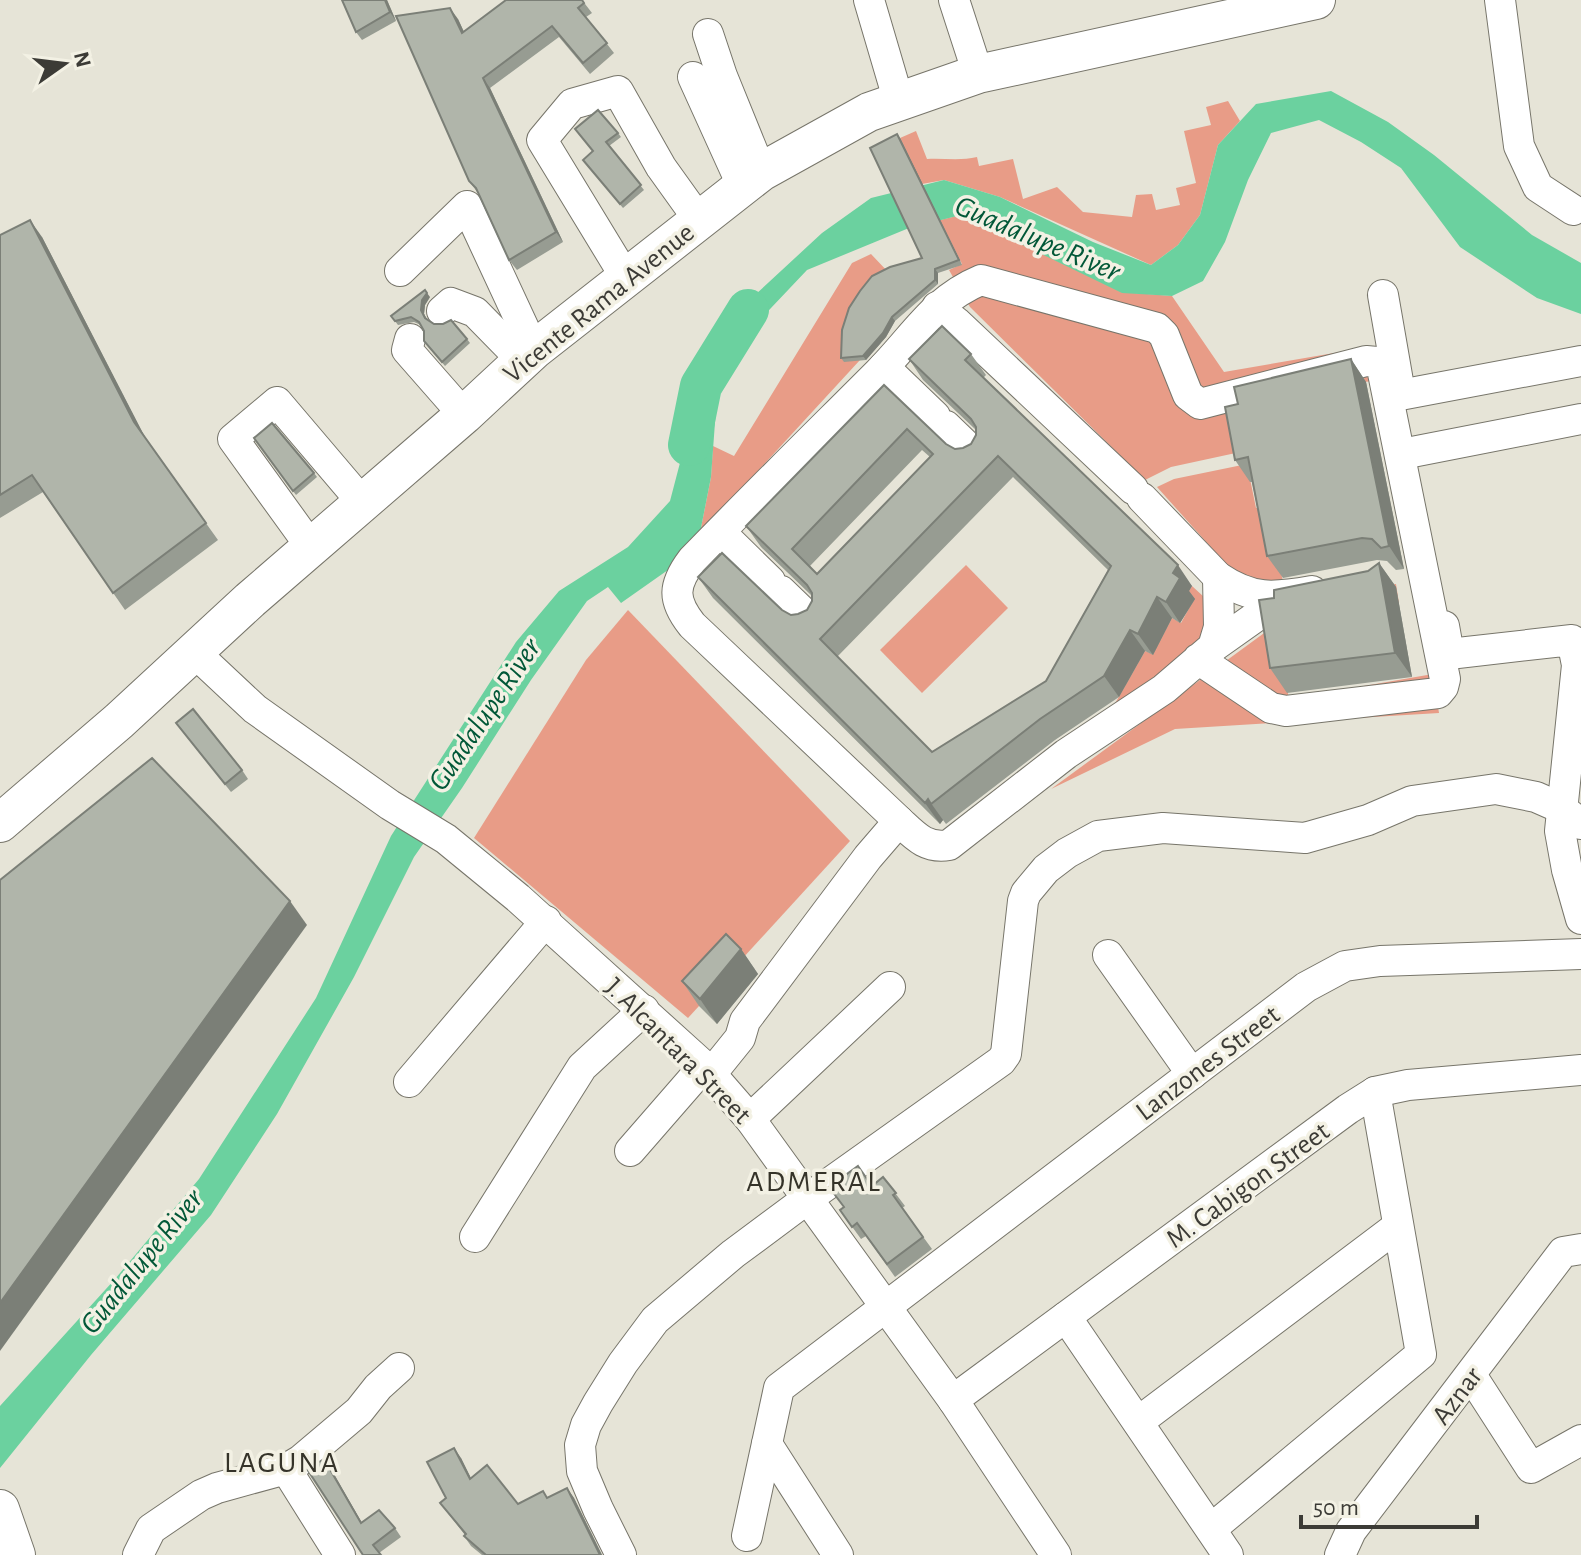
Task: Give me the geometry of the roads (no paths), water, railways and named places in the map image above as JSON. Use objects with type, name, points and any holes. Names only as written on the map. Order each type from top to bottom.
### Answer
[{"type":"main road","name":"Vicente Rama Avenue","points":[[0,823],[119,721],[193,651],[528,356],[752,178],[869,112],[978,74],[1220,10],[1316,0]]},
{"type":"main road","points":[[0,1509],[16,1555]]},
{"type":"street","points":[[869,0],[899,102]]},
{"type":"street","points":[[954,0],[978,74]]},
{"type":"street","points":[[1500,0],[1519,146],[1538,187],[1573,210]]},
{"type":"street","points":[[708,34],[752,178]]},
{"type":"street","points":[[693,77],[752,178]]},
{"type":"street","points":[[626,278],[542,140],[572,104],[618,91],[661,167],[699,220]]},
{"type":"street","points":[[400,271],[467,206],[528,356]]},
{"type":"street","points":[[1206,653],[1271,708],[1286,711],[1438,693],[1443,687],[1445,679],[1382,368],[1377,362],[1366,361],[1200,404],[1188,395],[1164,335],[1157,328],[981,280],[957,290],[937,307],[884,367],[679,577],[677,599],[683,614],[892,829],[936,847],[949,845],[1066,754],[1164,689],[1206,653],[1285,596]]},
{"type":"street","points":[[1383,295],[1407,453],[1449,654],[1572,640],[1577,665],[1571,816],[1560,831],[1581,919]]},
{"type":"street","points":[[442,311],[451,303],[475,312],[528,356]]},
{"type":"street","points":[[937,307],[1137,493],[1218,577],[1252,595],[1285,596],[1335,587]]},
{"type":"street","points":[[410,339],[407,350],[464,415]]},
{"type":"street","points":[[1400,395],[1581,361]]},
{"type":"street","points":[[884,367],[973,452]]},
{"type":"street","points":[[311,547],[233,439],[277,402],[362,502]]},
{"type":"street","points":[[1407,453],[1581,419]]},
{"type":"street","points":[[720,532],[809,618]]},
{"type":"street","points":[[1206,653],[1219,627],[1218,577]]},
{"type":"street","name":"J. Alcantara Street","points":[[193,651],[255,709],[390,805],[446,839],[546,921],[704,1067],[750,1119],[953,1400],[1056,1555]]},
{"type":"street","points":[[621,1555],[582,1471],[580,1445],[586,1425],[623,1363],[655,1320],[733,1254],[1001,1061],[1006,1054],[1023,901],[1046,869],[1098,836],[1163,828],[1305,838],[1331,833],[1412,801],[1496,789],[1536,797],[1571,816]]},
{"type":"street","points":[[630,1151],[704,1067],[730,1024],[745,1021],[892,829]]},
{"type":"street","points":[[409,1082],[546,921]]},
{"type":"street","name":"Lanzones Street","points":[[747,1536],[779,1388],[1306,987],[1345,966],[1380,961],[1581,954]]},
{"type":"street","points":[[1108,955],[1192,1074]]},
{"type":"street","points":[[750,1119],[890,987]]},
{"type":"street","points":[[475,1237],[582,1067],[644,1010]]},
{"type":"street","name":"M. Cabigon Street","points":[[953,1400],[1375,1092],[1408,1085],[1581,1070]]},
{"type":"street","points":[[1211,1529],[1421,1354],[1375,1092]]},
{"type":"street","points":[[1138,1422],[1398,1226]]},
{"type":"street","name":"Aznar","points":[[1340,1555],[1351,1531],[1563,1252],[1581,1249]]},
{"type":"street","points":[[1066,1317],[1228,1555]]},
{"type":"street","points":[[138,1555],[151,1529],[201,1495],[286,1469],[301,1460],[359,1411],[378,1387],[399,1368]]},
{"type":"street","points":[[1471,1375],[1531,1468],[1581,1440]]},
{"type":"street","points":[[767,1444],[838,1555]]},
{"type":"street","points":[[286,1469],[340,1555]]},
{"type":"water","points":[[1331,91],[1388,122],[1434,155],[1532,235],[1581,263],[1581,314],[1537,298],[1460,247],[1401,168],[1319,120],[1271,133],[1248,180],[1225,242],[1203,281],[1172,296],[1122,293],[961,215],[909,228],[807,270],[753,327],[717,395],[711,477],[700,533],[675,565],[621,603],[608,587],[587,601],[414,857],[354,977],[277,1114],[211,1215],[91,1355],[0,1468],[0,1406],[115,1279],[199,1179],[316,998],[391,836],[516,642],[559,591],[628,547],[670,501],[698,394],[755,295],[822,233],[871,198],[944,180],[1000,197],[1093,242],[1151,265],[1178,245],[1200,215],[1218,145],[1256,104]]},
{"type":"waterway","name":"Guadalupe River","points":[[689,445],[701,386],[748,310]]},
{"type":"district","name":"ADMERAL","points":[[814,1181]]},
{"type":"district","name":"LAGUNA","points":[[282,1462]]}]
